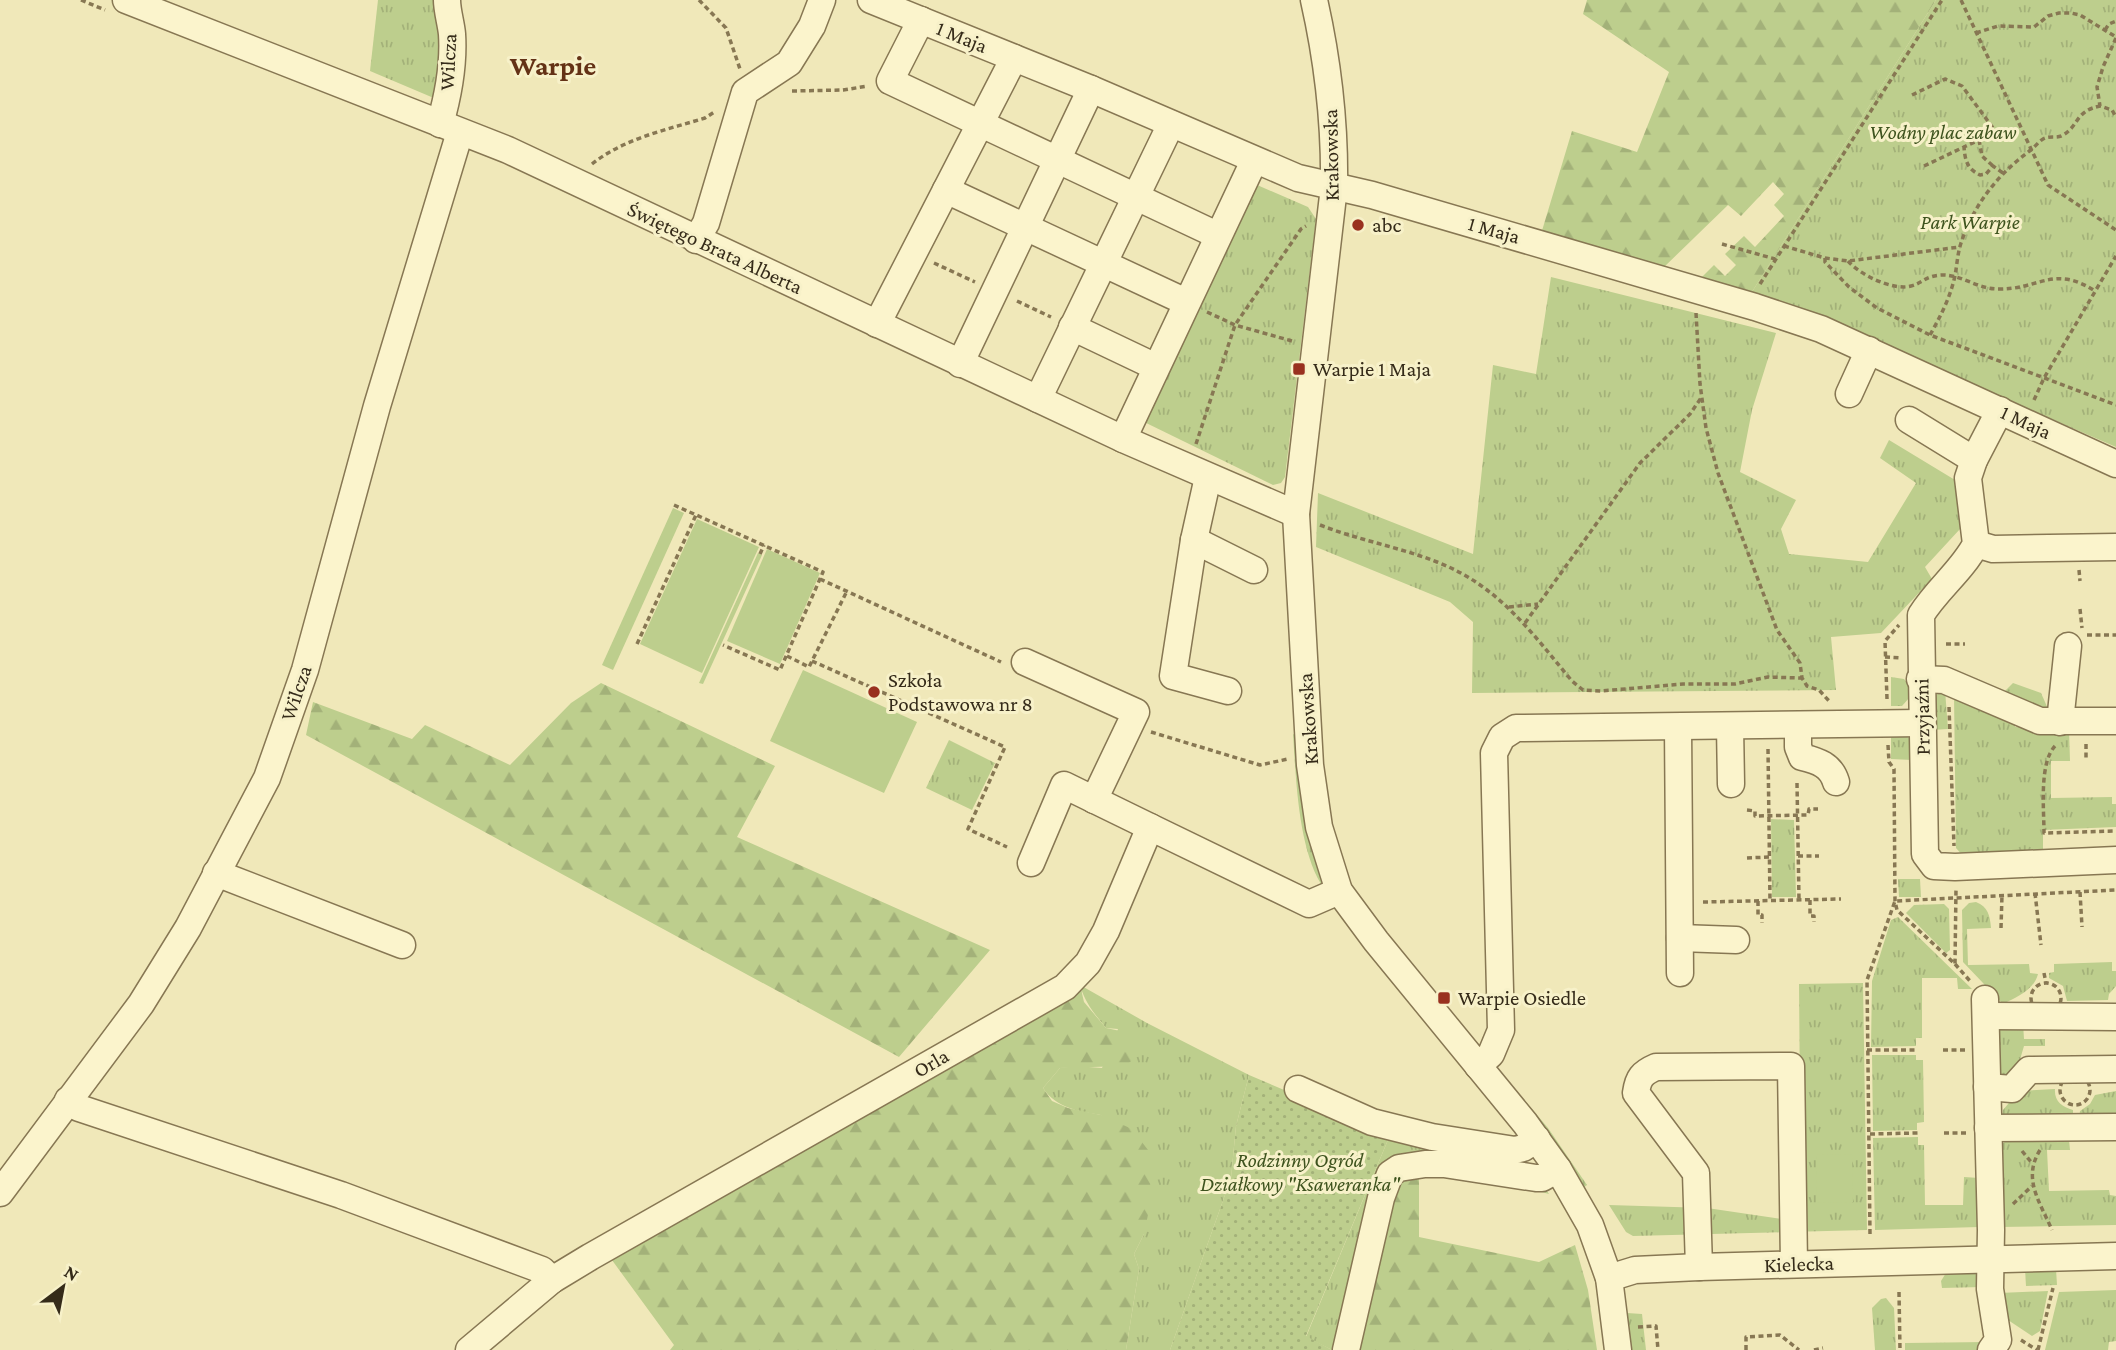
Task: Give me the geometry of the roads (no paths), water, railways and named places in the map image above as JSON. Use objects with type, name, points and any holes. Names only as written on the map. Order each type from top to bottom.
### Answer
[{"type":"street","name":"Wilcza","points":[[3,1181],[141,1004],[187,928],[267,778],[305,670],[450,128],[446,103],[452,34],[447,0]]},
{"type":"street","points":[[696,240],[706,223],[745,92],[789,63],[812,26],[822,0]]},
{"type":"street","name":"1 Maja","points":[[871,0],[1091,89],[1298,178],[1385,198],[1755,307],[1821,330],[2116,464]]},
{"type":"street","name":"Krakowska","points":[[1314,0],[1327,70],[1334,145],[1334,187],[1304,518],[1310,765],[1319,827],[1339,891],[1558,1168],[1590,1226],[1609,1278],[1618,1350]]},
{"type":"street","name":"Świętego Brata Alberta","points":[[116,5],[508,150],[1123,439],[1304,518]]},
{"type":"street","points":[[921,20],[890,81],[1217,235]]},
{"type":"street","points":[[877,324],[1014,58]]},
{"type":"street","points":[[960,363],[1091,89]]},
{"type":"street","points":[[1038,399],[1171,124]]},
{"type":"street","points":[[1123,439],[1254,161]]},
{"type":"street","points":[[946,190],[1186,302]]},
{"type":"street","points":[[1072,327],[1156,367]]},
{"type":"street","points":[[1849,394],[1869,350]]},
{"type":"street","points":[[2000,410],[1974,460],[1968,478],[1976,544],[1993,549],[2116,547]]},
{"type":"street","points":[[1909,420],[1974,460]]},
{"type":"street","points":[[1208,477],[1194,540],[1173,676],[1228,691]]},
{"type":"street","points":[[1194,540],[1254,570]]},
{"type":"street","name":"Przyjaźni","points":[[1976,544],[1921,615],[1932,679],[1922,723],[1925,855],[1934,866],[1955,867],[2116,860]]},
{"type":"street","points":[[2065,736],[2068,646]]},
{"type":"street","points":[[1016,664],[1136,712],[1094,800]]},
{"type":"street","points":[[1932,679],[2040,721],[2065,736],[2116,721]]},
{"type":"street","points":[[1478,1066],[1491,1054],[1501,1030],[1494,752],[1502,737],[1516,728],[1922,723]]},
{"type":"street","points":[[1821,725],[1798,747],[1802,757],[1824,764],[1836,782]]},
{"type":"street","points":[[1730,726],[1731,783]]},
{"type":"street","points":[[1678,727],[1680,973]]},
{"type":"street","points":[[1031,863],[1064,785],[1309,904],[1339,891]]},
{"type":"street","name":"Orla","points":[[469,1350],[552,1280],[590,1256],[1065,987],[1088,963],[1106,931],[1150,827]]},
{"type":"street","points":[[216,873],[402,945]]},
{"type":"street","points":[[1680,938],[1736,940]]},
{"type":"street","points":[[1991,1350],[1998,1340],[1990,1289],[1985,1008],[2116,1017]]},
{"type":"street","points":[[1699,1267],[1696,1173],[1636,1093],[1638,1079],[1656,1067],[1791,1066],[1794,1264]]},
{"type":"street","points":[[1987,1087],[2012,1089],[2029,1070],[2116,1069]]},
{"type":"street","points":[[1298,1089],[1372,1122],[1432,1137],[1515,1150],[1537,1139]]},
{"type":"street","points":[[68,1100],[79,1108],[341,1195],[542,1270],[552,1280]]},
{"type":"street","points":[[1988,1128],[2116,1127]]},
{"type":"street","points":[[1346,1350],[1381,1198],[1390,1174],[1399,1168],[1444,1164],[1542,1178],[1558,1168]]},
{"type":"street","name":"Kielecka","points":[[1609,1278],[1635,1270],[1699,1267],[2116,1256]]},
{"type":"place","name":"abc","points":[[1358,225]]},
{"type":"place","name":"Warpie 1 Maja","points":[[1299,369]]},
{"type":"place","name":"Szkoła Podstawowa nr 8","points":[[874,692]]},
{"type":"place","name":"Warpie Osiedle","points":[[1444,998]]},
{"type":"district","name":"Warpie","points":[[553,65]]},
{"type":"park label","name":"Wodny plac zabaw","points":[[1943,132]]},
{"type":"park label","name":"Park Warpie","points":[[1970,222]]},
{"type":"park label","name":"Rodzinny Ogród Działkowy \"Ksaweranka\"","points":[[1300,1172]]}]
